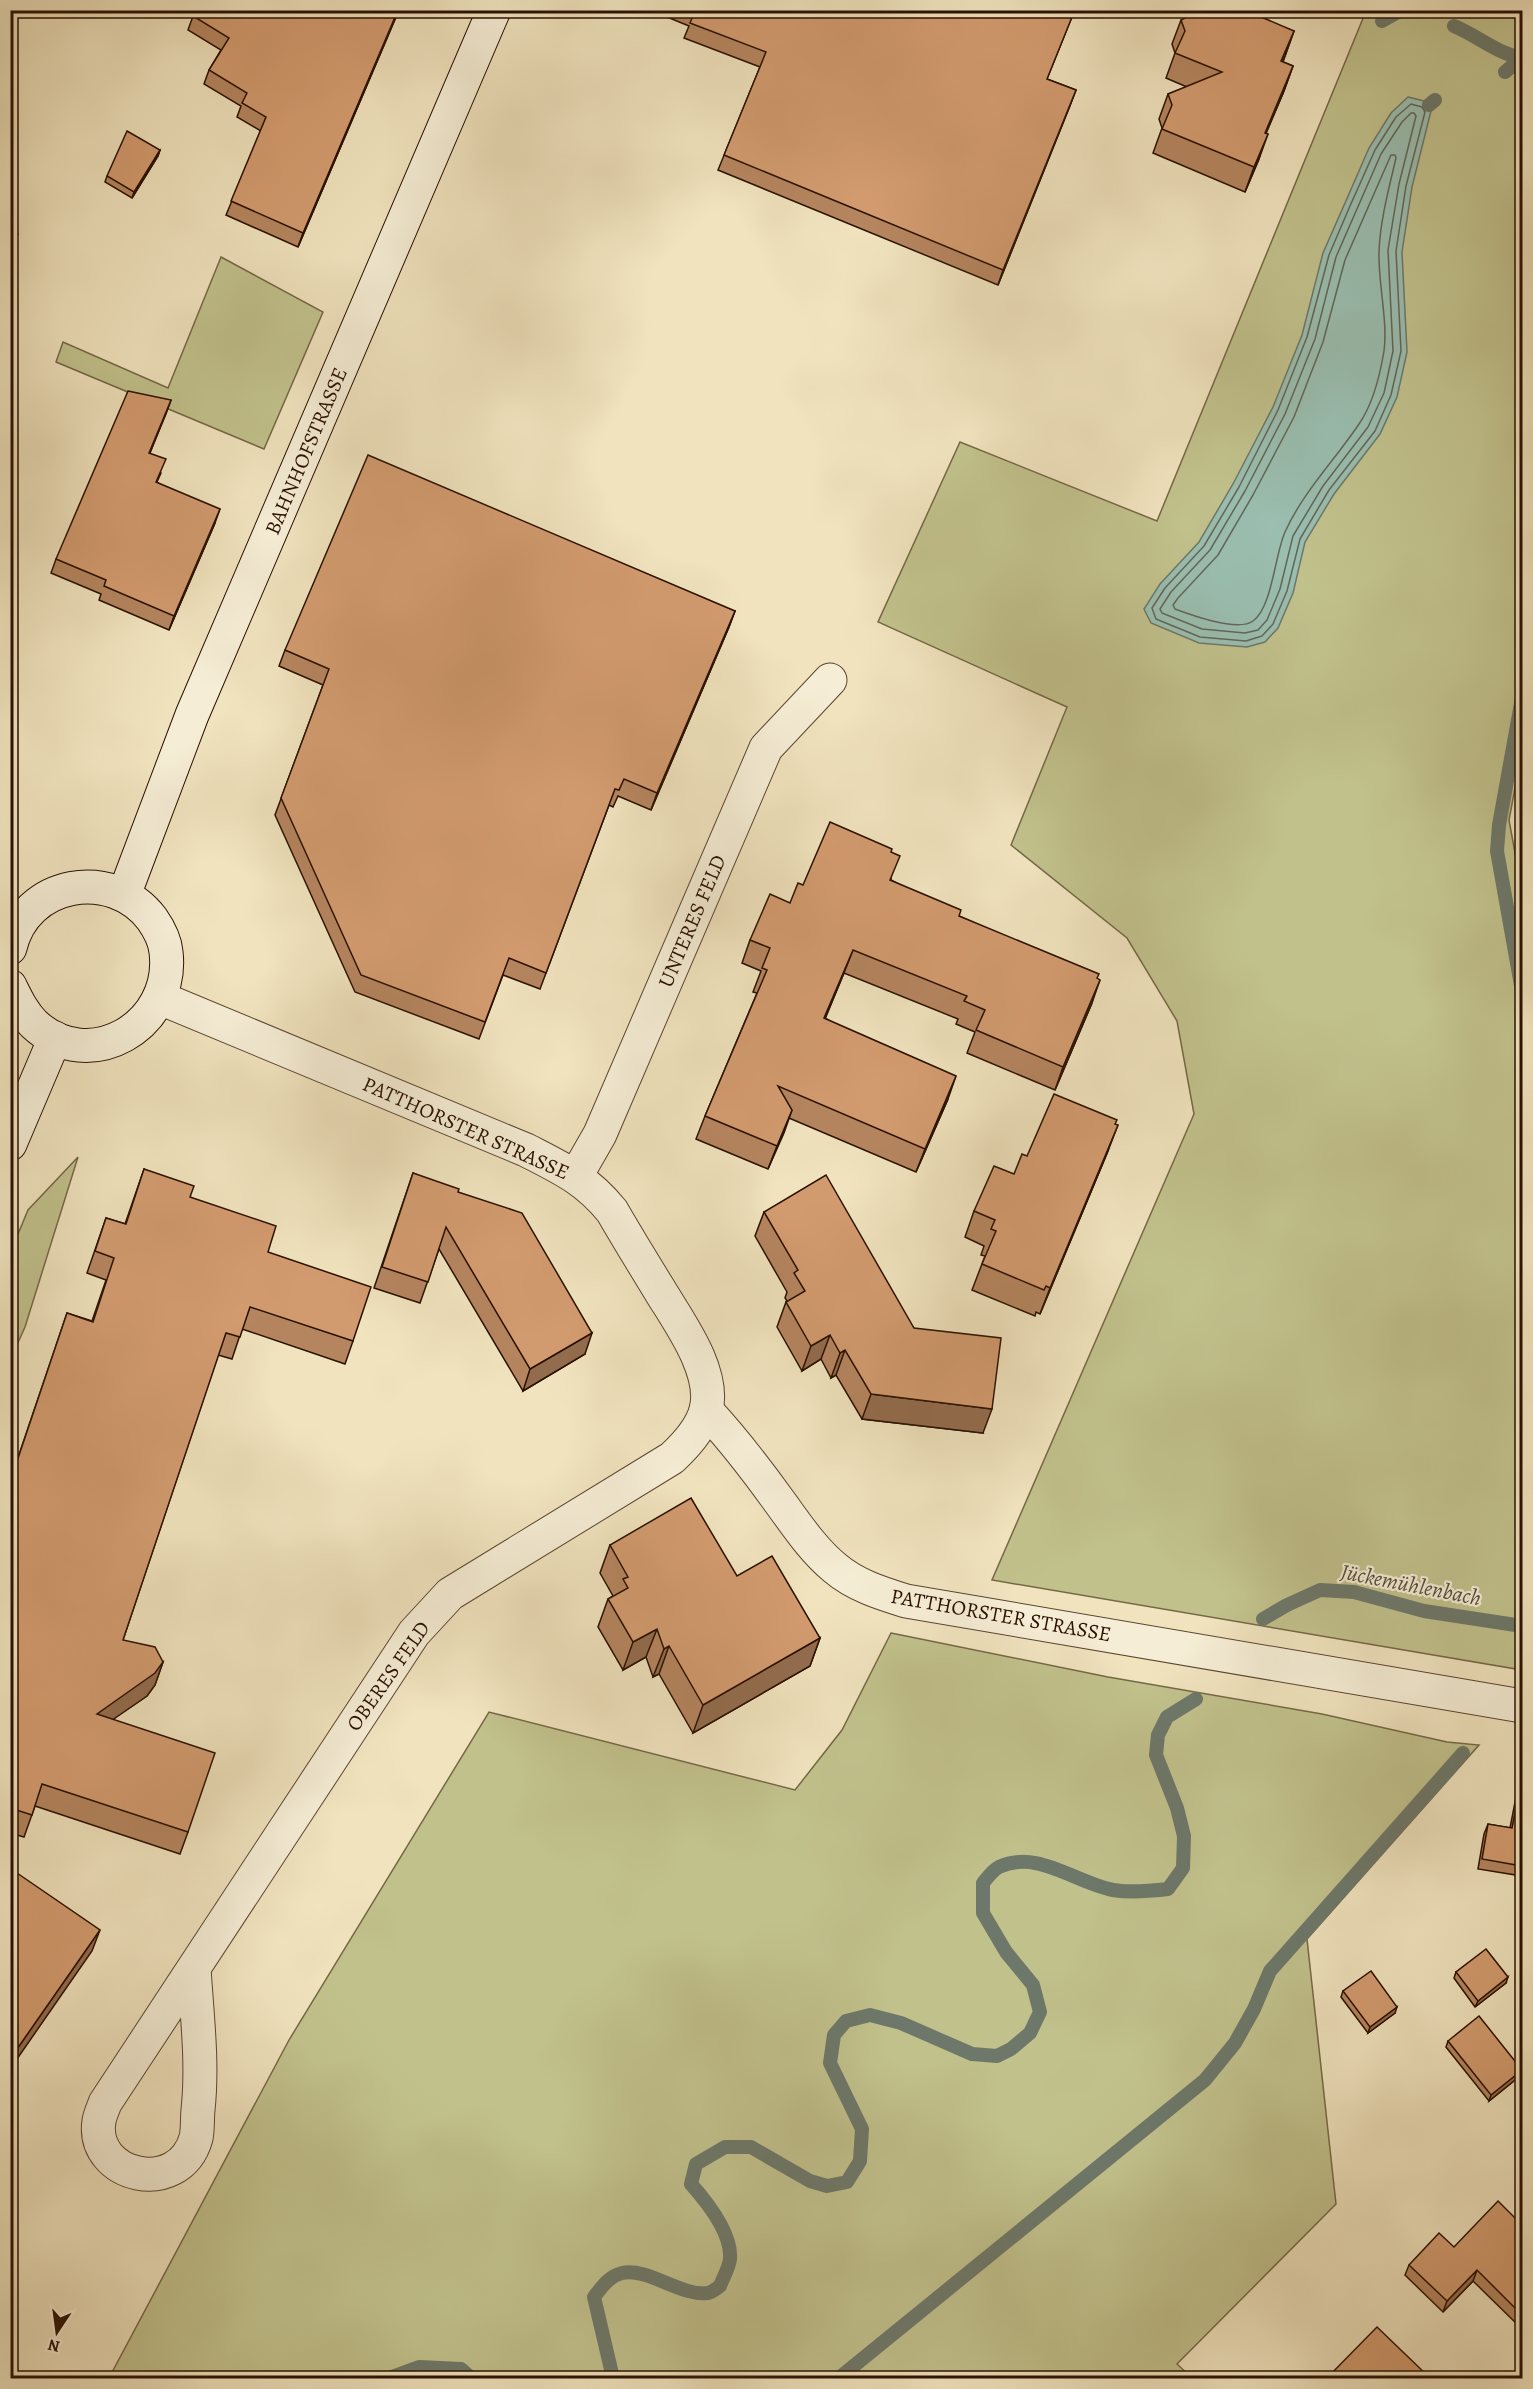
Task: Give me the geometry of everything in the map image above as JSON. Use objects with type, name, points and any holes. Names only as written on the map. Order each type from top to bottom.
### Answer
[{"type":"street","name":"BAHNHOFSTRASSE","points":[[124,894],[192,716],[494,10]]},
{"type":"street","name":"UNTERES FELD","points":[[576,1176],[600,1134],[766,748],[830,680]]},
{"type":"street","points":[[10,986],[19,1006],[27,1016],[35,1025],[55,1038],[79,1044],[104,1044],[127,1034],[147,1019],[160,998],[167,975],[166,950],[158,928],[144,909],[124,894],[98,886],[71,888],[46,897],[26,914],[11,941]]},
{"type":"street","name":"PATTHORSTER STRASSE","points":[[160,998],[526,1150],[576,1176],[597,1192],[612,1211],[695,1350],[705,1376],[708,1393],[706,1410],[744,1454],[815,1550],[856,1583],[906,1601],[1522,1706]]},
{"type":"street","points":[[10,1144],[55,1038]]},
{"type":"street","name":"OBERES FELD","points":[[194,1968],[202,2076],[195,2138],[188,2153],[177,2166],[163,2174],[148,2175],[132,2172],[118,2165],[108,2155],[101,2142],[99,2122],[105,2103],[414,1633],[450,1594],[672,1458],[697,1431],[706,1410]]},
{"type":"green space","points":[[1366,11],[1522,11],[1522,751],[1509,820],[1522,891],[1522,1670],[992,1580],[1194,1114],[1177,1021],[1127,938],[1011,845],[1067,707],[878,622],[960,442],[1157,521]]},
{"type":"green space","points":[[221,257],[323,312],[264,449],[56,362],[63,342],[168,388]]},
{"type":"green space","points":[[78,1157],[25,1327],[11,1358],[11,1251],[28,1210]]},
{"type":"green space","points":[[891,1633],[1108,1677],[1322,1714],[1447,1742],[1479,1745],[1307,1939],[1336,2204],[1177,2364],[1192,2378],[109,2378],[289,2040],[489,1712],[795,1790],[842,1730]]},
{"type":"water","points":[[1408,97],[1424,101],[1431,111],[1412,187],[1402,252],[1407,352],[1397,397],[1380,434],[1334,494],[1305,542],[1293,593],[1278,628],[1265,642],[1247,647],[1199,643],[1151,623],[1144,609],[1160,584],[1199,542],[1233,484],[1273,407],[1302,335],[1323,253],[1369,148],[1391,113]]},
{"type":"building","points":[[196,10],[398,10],[303,233],[231,201],[266,117],[242,103],[247,93],[209,70],[229,38],[193,16]]},
{"type":"building","points":[[693,10],[1064,10],[1063,13],[1072,17],[1047,79],[1076,90],[1003,270],[724,155],[766,52],[690,23],[695,11]]},
{"type":"building","points":[[1193,10],[1245,10],[1294,31],[1281,61],[1293,66],[1265,133],[1268,134],[1254,167],[1162,129],[1172,105],[1168,94],[1222,72],[1175,53],[1185,31],[1181,20],[1191,15]]},
{"type":"building","points":[[127,131],[160,150],[134,192],[107,176]]},
{"type":"building","points":[[10,230],[18,234],[10,252]]},
{"type":"building","points":[[128,391],[171,400],[149,453],[166,459],[156,482],[220,509],[174,616],[104,586],[106,580],[56,559]]},
{"type":"building","points":[[368,455],[735,611],[657,793],[624,779],[619,790],[615,789],[546,973],[509,958],[485,1022],[361,975],[281,798],[329,669],[285,650]]},
{"type":"building","points":[[830,822],[892,849],[891,852],[900,856],[890,880],[961,910],[959,916],[1099,974],[1097,978],[1100,980],[1063,1067],[976,1030],[985,1010],[964,1001],[967,996],[853,950],[824,1018],[956,1076],[925,1149],[778,1086],[792,1110],[777,1146],[705,1116],[767,970],[762,968],[770,948],[750,940],[770,894],[790,903],[798,883],[803,885]]},
{"type":"building","points":[[1054,1094],[1117,1120],[1115,1124],[1118,1125],[1050,1288],[1046,1286],[1044,1290],[982,1264],[996,1231],[991,1229],[995,1220],[974,1211],[994,1166],[1014,1174],[1022,1154],[1027,1156]]},
{"type":"building","points":[[144,1169],[194,1186],[190,1197],[276,1226],[268,1252],[371,1287],[353,1341],[250,1307],[240,1337],[226,1333],[123,1640],[155,1647],[163,1662],[155,1673],[97,1714],[215,1753],[188,1832],[42,1784],[32,1815],[10,1808],[10,1482],[67,1313],[93,1322],[114,1258],[95,1251],[106,1218],[126,1224]]},
{"type":"building","points":[[413,1173],[459,1189],[458,1192],[522,1213],[592,1333],[530,1369],[446,1227],[428,1282],[382,1267]]},
{"type":"building","points":[[826,1175],[914,1328],[1001,1338],[992,1409],[871,1394],[845,1350],[840,1353],[830,1335],[811,1346],[786,1302],[805,1291],[794,1273],[798,1270],[764,1212]]},
{"type":"building","points":[[691,1498],[737,1576],[772,1556],[820,1638],[703,1705],[669,1646],[664,1649],[657,1629],[633,1642],[608,1599],[628,1588],[623,1579],[628,1577],[610,1545]]},
{"type":"building","points":[[1521,1782],[1522,1866],[1482,1859],[1488,1824],[1512,1828]]},
{"type":"building","points":[[17,1873],[100,1930],[10,2059],[10,1883]]},
{"type":"building","points":[[1486,1949],[1508,1977],[1478,2001],[1456,1972]]},
{"type":"building","points":[[1371,1971],[1397,2007],[1370,2027],[1343,1991]]},
{"type":"building","points":[[1479,2016],[1522,2070],[1491,2095],[1448,2041]]},
{"type":"building","points":[[1498,2201],[1515,2218],[1522,2210],[1522,2315],[1477,2270],[1447,2301],[1409,2265],[1439,2233],[1454,2247]]},
{"type":"building","points":[[10,2259],[15,2262],[10,2269]]},
{"type":"building","points":[[1377,2327],[1431,2379],[1326,2379]]},
{"type":"building","points":[[1305,2373],[1311,2379],[1300,2379]]},
{"type":"waterway","points":[[1382,21],[1398,12]]},
{"type":"waterway","points":[[1454,26],[1495,48],[1522,58]]},
{"type":"waterway","points":[[1505,72],[1522,58]]},
{"type":"waterway","points":[[1429,105],[1435,100]]},
{"type":"waterway","name":"Jückemühlenbach","points":[[1522,698],[1499,825],[1497,851],[1522,991]]},
{"type":"waterway","name":"Jückemühlenbach","points":[[1263,1619],[1320,1590],[1354,1592],[1424,1611],[1522,1626]]},
{"type":"waterway","name":"Jückemühlenbach","points":[[613,2378],[594,2297],[606,2282],[617,2274],[632,2272],[687,2291],[708,2293],[720,2286],[727,2269],[730,2249],[723,2229],[711,2209],[691,2184],[696,2164],[725,2147],[751,2147],[810,2181],[827,2186],[847,2182],[860,2161],[862,2129],[830,2063],[834,2035],[846,2021],[870,2015],[901,2023],[972,2054],[997,2056],[1011,2049],[1030,2033],[1040,2012],[1033,1985],[1006,1952],[983,1913],[983,1883],[995,1870],[1013,1863],[1028,1862],[1056,1869],[1113,1890],[1134,1892],[1168,1889],[1183,1868],[1184,1836],[1177,1808],[1156,1755],[1158,1735],[1167,1717],[1196,1699]]},
{"type":"waterway","points":[[839,2378],[1205,2080],[1235,2043],[1254,2009],[1270,1971],[1463,1753]]},
{"type":"waterway","name":"Jückemühlenbach","points":[[389,2378],[419,2367],[461,2369],[471,2378]]}]
